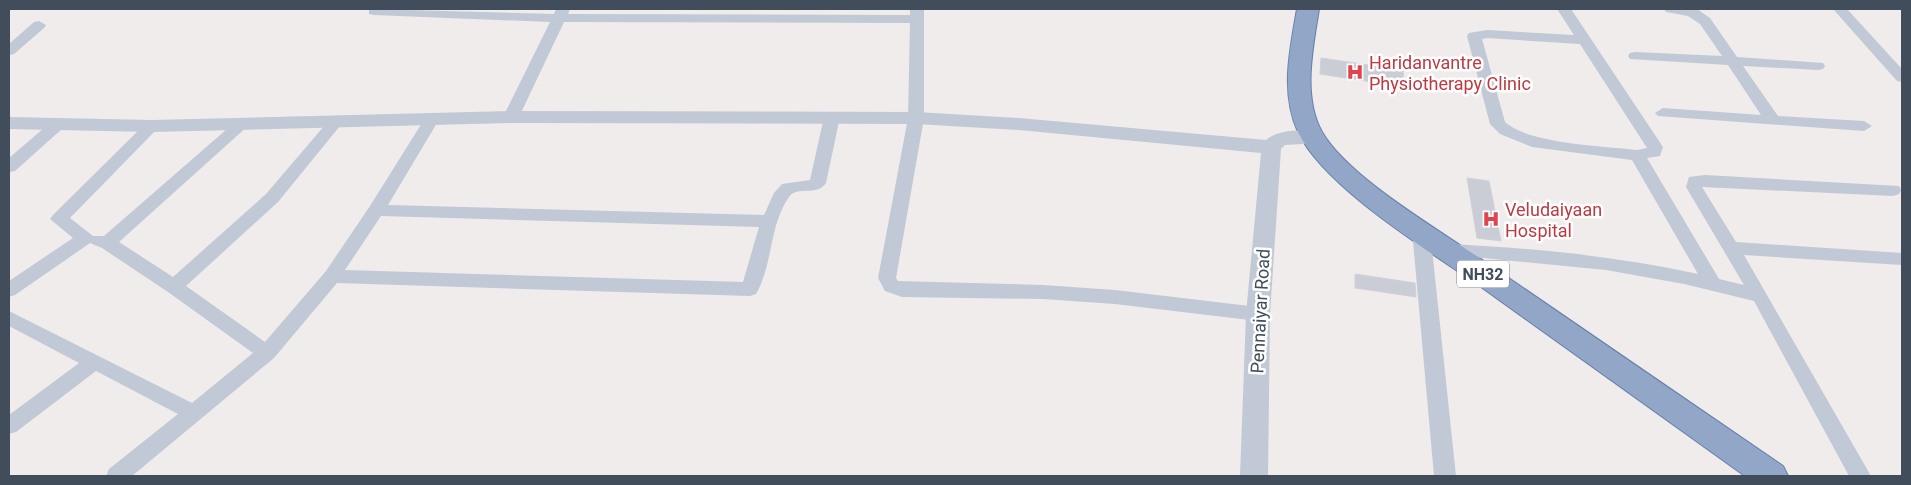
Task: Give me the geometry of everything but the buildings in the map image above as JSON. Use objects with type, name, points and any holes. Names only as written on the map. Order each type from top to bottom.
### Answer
[{"type":"highway","points":[[1308,9],[1299,64],[1308,127]]},
{"type":"highway","name":"NH32","points":[[1308,127],[1327,156],[1362,187],[1771,476]]},
{"type":"street","points":[[1564,9],[1585,40],[1655,147],[1654,152],[1637,155],[1532,142],[1516,138],[1498,124],[1474,36],[1487,34],[1585,40]]},
{"type":"street","points":[[1671,9],[1685,10],[1700,16],[1773,120]]},
{"type":"street","points":[[1840,9],[1902,78]]},
{"type":"street","points":[[374,11],[916,14],[916,118],[886,278],[891,286],[902,290],[1043,292],[1115,297],[1258,314]]},
{"type":"street","points":[[511,117],[560,13]]},
{"type":"street","points":[[9,51],[39,25]]},
{"type":"street","points":[[1635,56],[1818,66]]},
{"type":"street","points":[[1663,113],[1864,126]]},
{"type":"street","points":[[9,123],[152,126],[241,125],[432,118],[832,116],[916,118],[1018,124],[1275,143],[1308,127]]},
{"type":"street","points":[[332,276],[750,289],[769,221],[782,192],[789,187],[810,188],[818,183],[832,116]]},
{"type":"street","points":[[117,476],[267,353],[332,276],[376,210],[432,118]]},
{"type":"street","points":[[174,287],[272,198],[336,121]]},
{"type":"street","points":[[9,167],[58,125]]},
{"type":"street","points":[[107,243],[241,125]]},
{"type":"street","points":[[152,126],[59,219],[85,238],[107,243],[174,287],[267,353]]},
{"type":"street","name":"Pennaiyar Road","points":[[1254,476],[1258,314],[1275,143]]},
{"type":"street","points":[[1637,155],[1712,282]]},
{"type":"street","points":[[1860,476],[1760,296],[1694,186],[1695,181],[1706,180],[1893,190]]},
{"type":"street","points":[[376,210],[769,221]]},
{"type":"street","points":[[1421,230],[1445,476]]},
{"type":"street","points":[[9,290],[85,238]]},
{"type":"street","points":[[1732,248],[1902,259]]},
{"type":"street","points":[[1450,250],[1513,253],[1712,282],[1760,296]]},
{"type":"street","points":[[9,318],[194,412]]},
{"type":"street","points":[[9,426],[94,362]]},
{"type":"place","name":"Haridanvantre Physiotherapy Clinic","points":[[1355,72]]},
{"type":"place","name":"Veludaiyaan Hospital","points":[[1491,219]]}]
